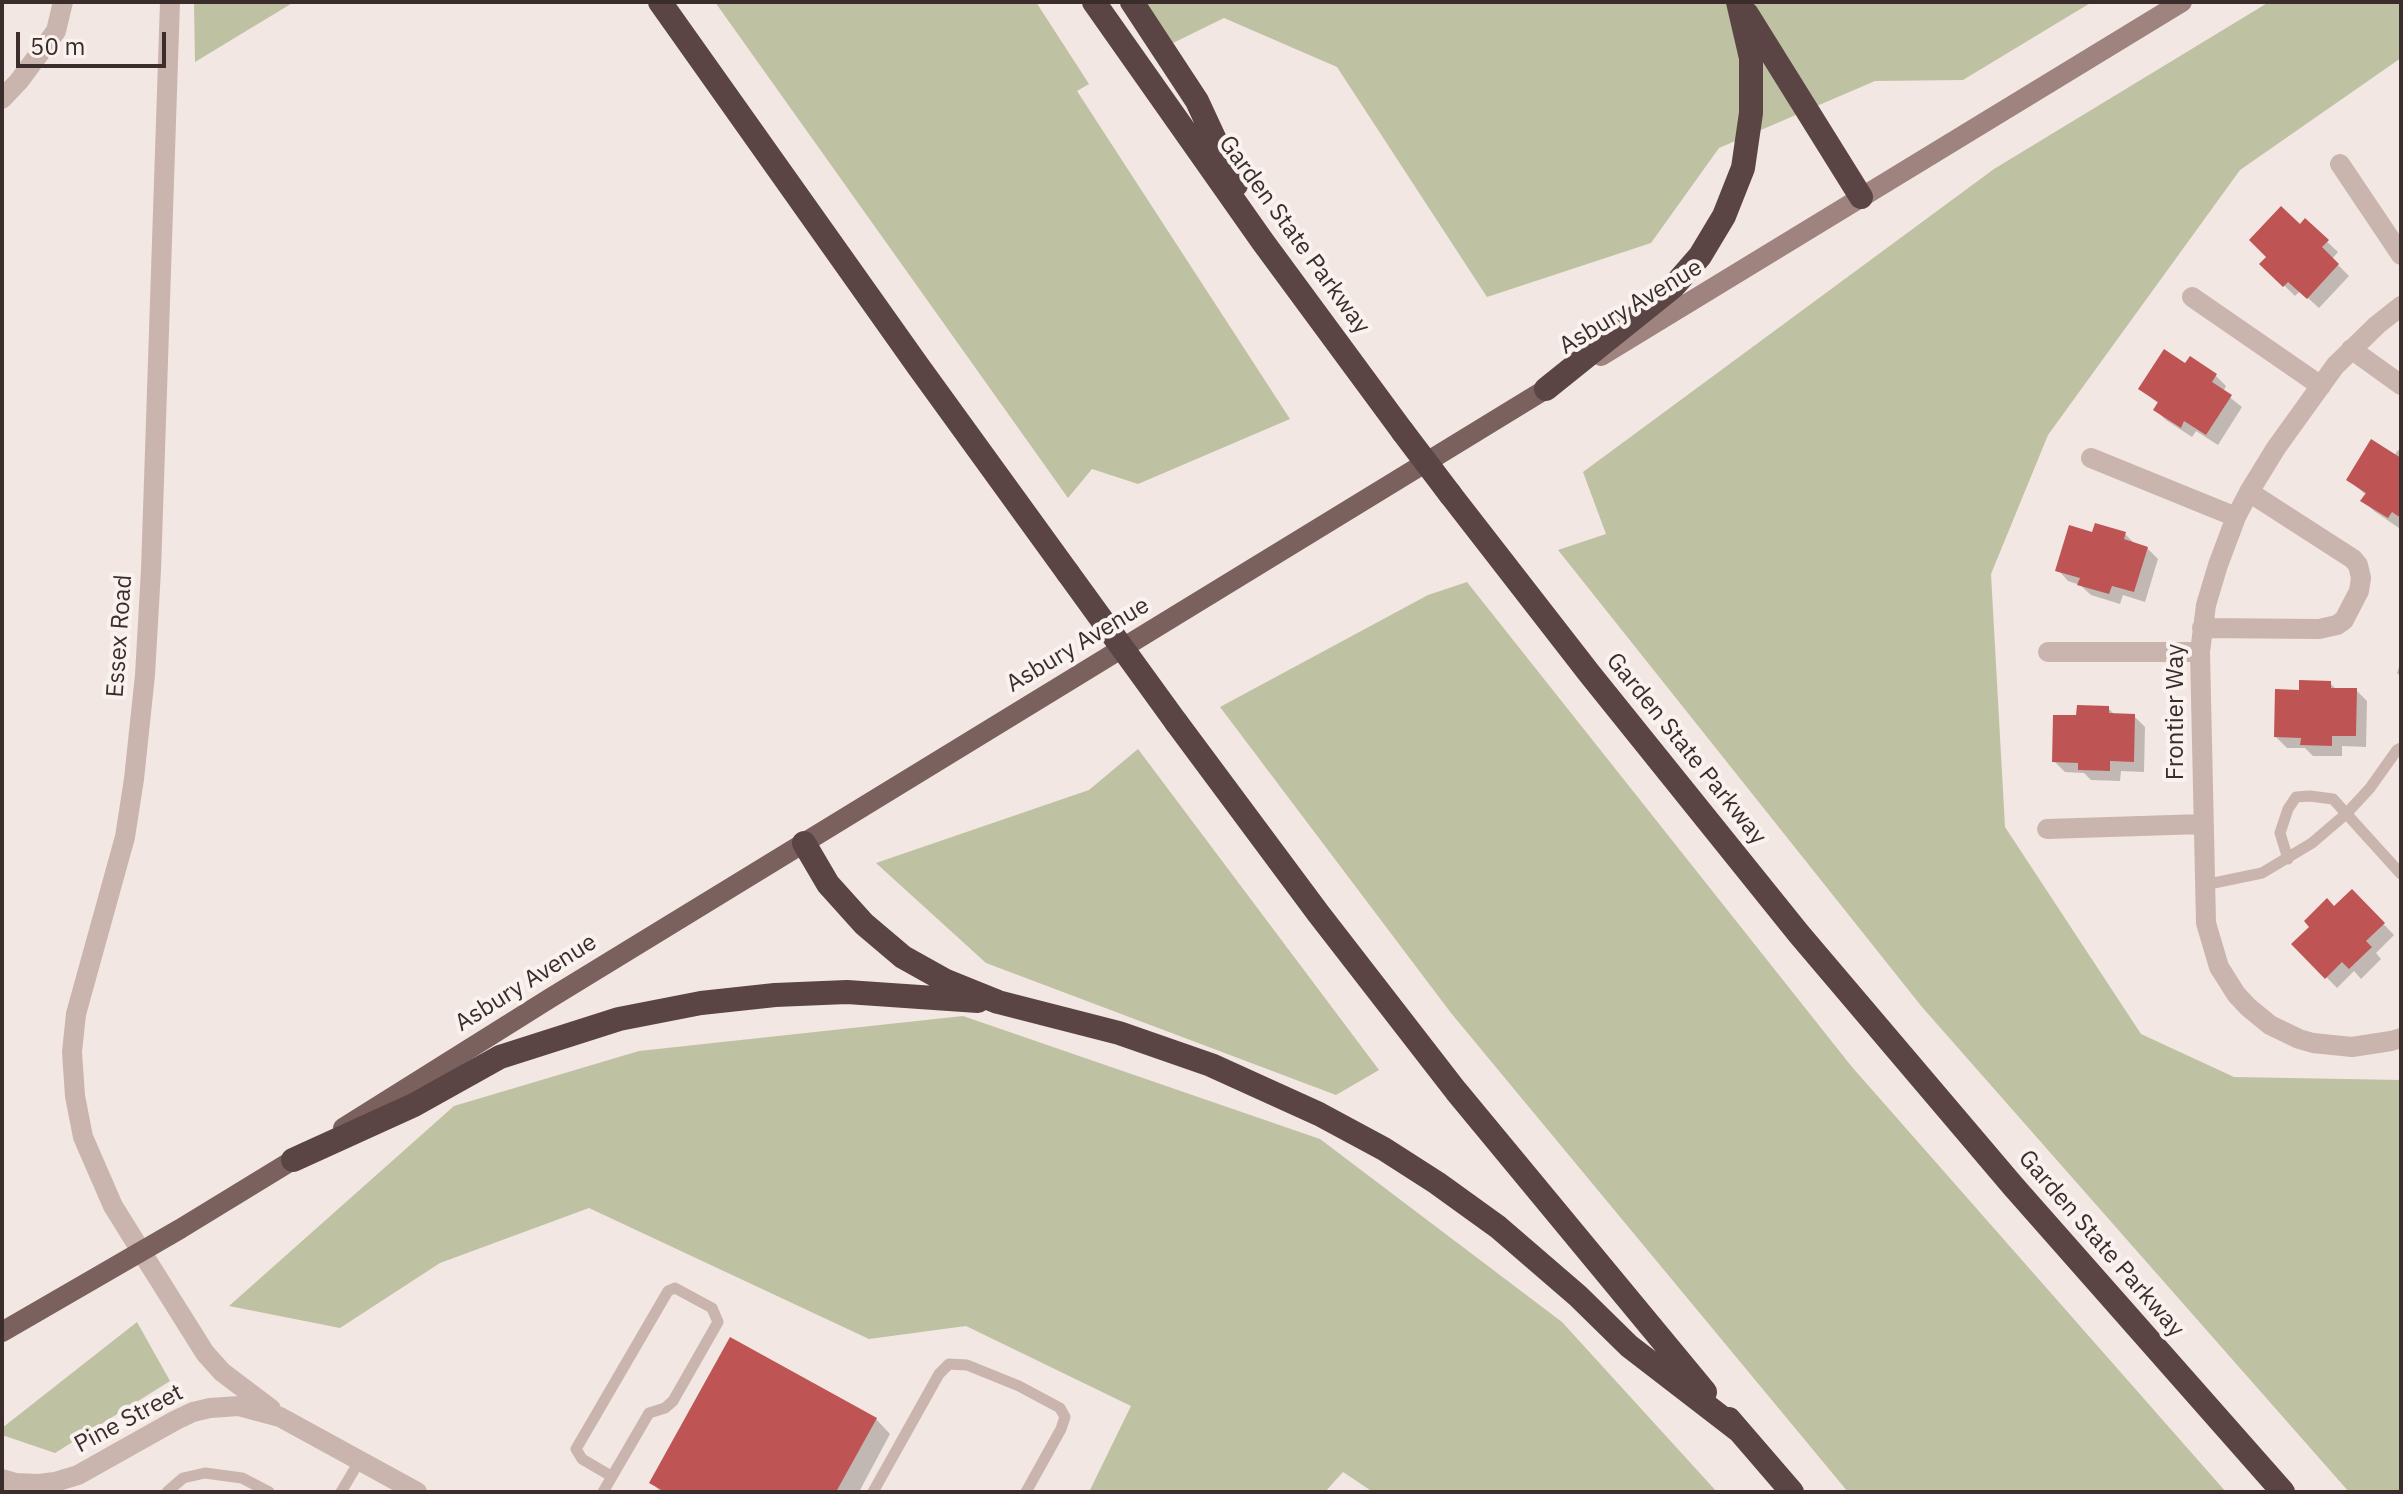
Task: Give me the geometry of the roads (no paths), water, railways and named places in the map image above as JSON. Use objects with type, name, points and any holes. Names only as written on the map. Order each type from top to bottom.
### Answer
[{"type":"highway","points":[[660,2],[908,353],[1250,824],[1447,1080],[1604,1272],[1792,1492]]},
{"type":"highway","name":"Garden State Parkway","points":[[1094,2],[1263,242],[1403,432],[1589,673],[1799,934],[2022,1197],[2283,1492]]},
{"type":"highway","points":[[1132,2],[1197,101],[1263,242]]},
{"type":"highway","points":[[1739,2],[1861,197]]},
{"type":"highway","points":[[1546,389],[1673,287],[1700,256],[1724,216],[1743,168],[1751,113],[1751,58],[1739,2]]},
{"type":"highway","points":[[804,843],[828,884],[846,905],[881,940],[925,969],[998,1002],[1119,1033],[1182,1054],[1285,1097],[1373,1143],[1437,1183],[1498,1227],[1578,1296],[1629,1346],[1738,1430]]},
{"type":"highway","points":[[293,1160],[414,1105],[500,1057],[619,1019],[701,1003],[799,993],[881,994],[998,1002]]},
{"type":"main road","name":"Asbury Avenue","points":[[2,1332],[293,1160],[565,988],[2182,2]]},
{"type":"street","points":[[2,99],[56,31],[63,2]]},
{"type":"street","name":"Essex Road","points":[[141,1251],[113,1206],[87,1148],[78,1115],[72,1052],[76,1014],[125,837],[145,675],[152,554],[170,2]]},
{"type":"street","points":[[2340,164],[2401,255]]},
{"type":"street","points":[[2192,297],[2321,386]]},
{"type":"street","name":"Frontier Way","points":[[2401,306],[2351,349],[2276,448],[2249,492],[2218,565],[2206,605],[2200,652],[2206,923],[2219,967],[2236,994],[2270,1025],[2299,1039],[2338,1047],[2367,1046],[2401,1038]]},
{"type":"street","points":[[2351,349],[2401,385]]},
{"type":"street","points":[[2091,458],[2236,517]]},
{"type":"street","points":[[2202,628],[2319,629],[2337,625],[2344,620],[2359,591],[2361,578],[2353,559],[2249,492]]},
{"type":"street","points":[[2048,652],[2200,652]]},
{"type":"street","points":[[2047,829],[2203,824]]},
{"type":"street","name":"Pine Street","points":[[141,1251],[205,1353],[222,1372],[280,1417],[417,1492]]},
{"type":"street","name":"Pine Street","points":[[2,1479],[39,1484],[78,1475],[176,1420],[210,1408],[239,1406],[280,1417]]},
{"type":"lane","points":[[2204,885],[2262,873],[2312,843],[2346,814],[2401,748]]},
{"type":"lane","points":[[2288,859],[2280,833],[2288,809],[2296,797],[2333,799],[2401,874]]},
{"type":"lane","points":[[603,1492],[649,1413],[665,1408],[673,1401],[718,1322],[712,1308],[675,1288],[668,1291],[576,1449],[582,1459],[611,1476]]},
{"type":"lane","points":[[873,1492],[939,1374],[949,1364],[967,1365],[980,1370],[1060,1408],[1065,1417],[1061,1429],[1026,1492]]},
{"type":"lane","points":[[341,1492],[360,1460]]},
{"type":"lane","points":[[167,1492],[183,1478],[205,1473],[242,1478],[269,1492]]}]
